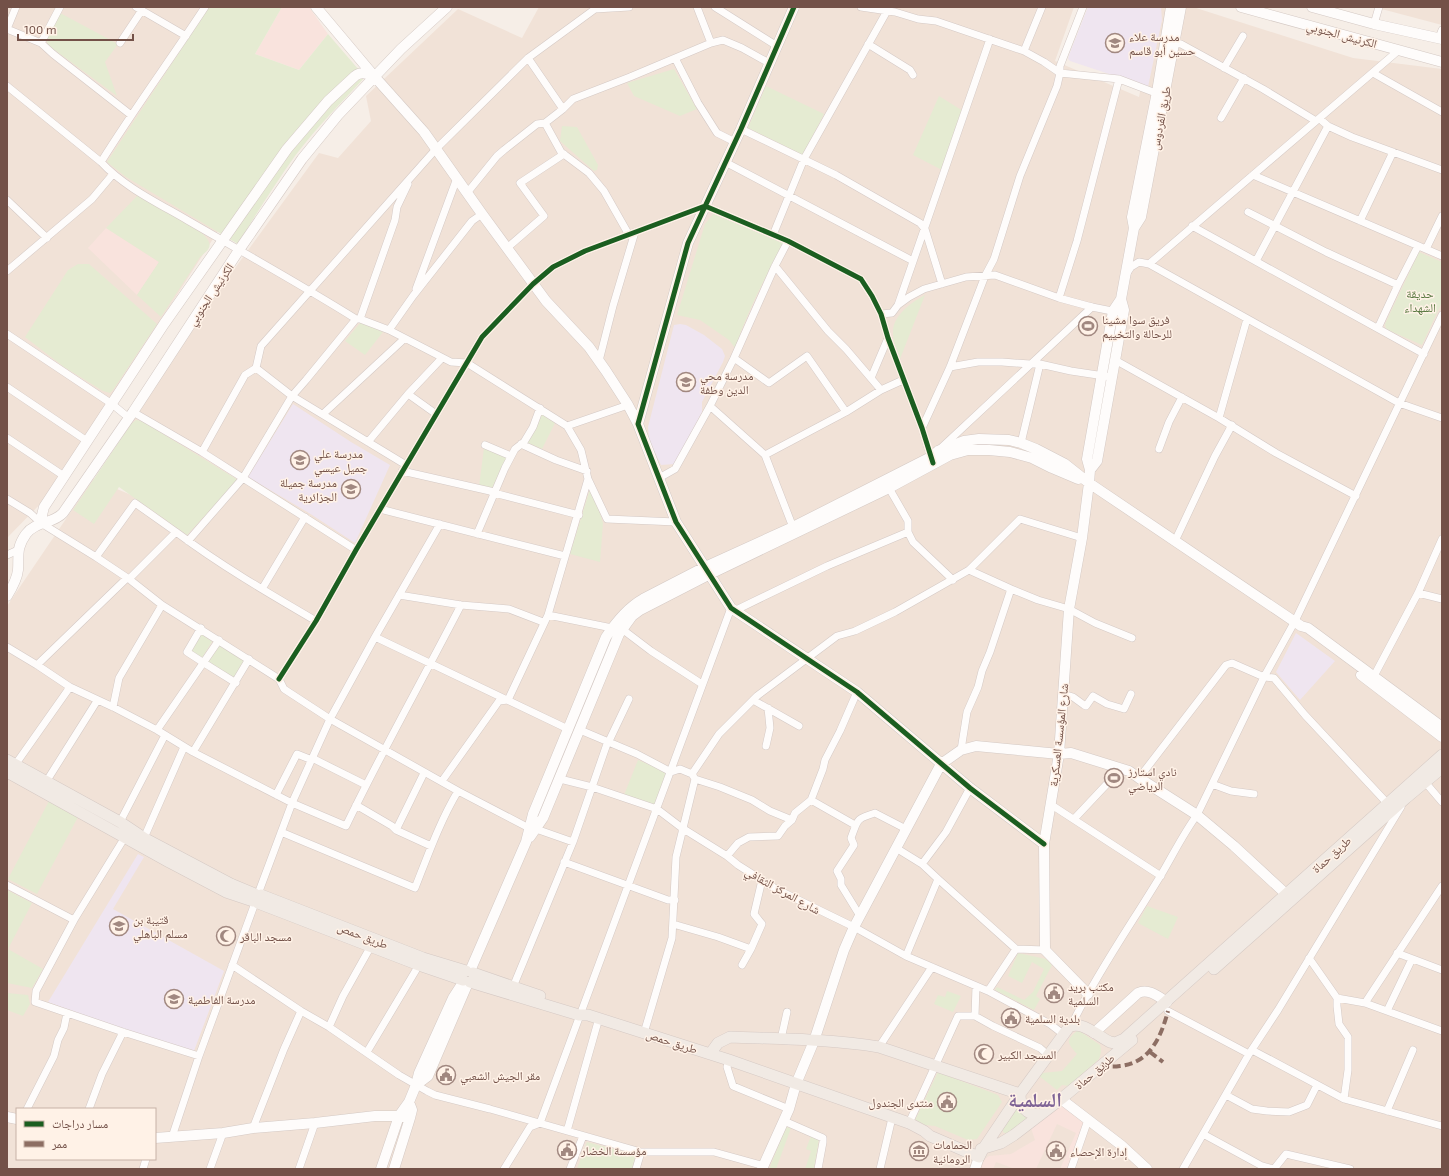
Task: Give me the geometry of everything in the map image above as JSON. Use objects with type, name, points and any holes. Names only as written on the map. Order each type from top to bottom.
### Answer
[{"type":"main road","points":[[316,7],[374,76],[424,132],[533,284],[546,301],[589,347],[599,361],[628,405],[638,424],[676,522],[707,571],[734,609],[857,692],[970,788],[1044,844]]},
{"type":"main road","name":"الكرنيش الجنوبي","points":[[7,596],[14,584],[17,574],[10,553],[22,541],[29,530],[41,523],[56,519],[63,513],[131,415],[239,250],[302,159],[338,115],[374,76],[447,7]]},
{"type":"main road","points":[[638,424],[688,243],[741,129],[794,7]]},
{"type":"main road","name":"طريق الفردوس","points":[[1118,312],[1124,310],[1121,299],[1134,228],[1140,217],[1161,94],[1171,7]]},
{"type":"main road","name":"طريق الفردوس","points":[[1161,94],[1174,43],[1181,7]]},
{"type":"main road","name":"الكرنيش الجنوبي","points":[[1241,7],[1442,62]]},
{"type":"main road","name":"الكرنيش الجنوبي","points":[[1312,7],[1374,24],[1441,36]]},
{"type":"main road","points":[[41,523],[44,507],[87,441],[164,324],[224,241],[287,149],[328,101],[358,73],[364,72],[374,76]]},
{"type":"main road","name":"طريق الفردوس","points":[[1106,376],[1115,360],[1118,312]]},
{"type":"main road","name":"طريق الفردوس","points":[[1089,483],[1090,470],[1097,461],[1106,376],[1118,312]]},
{"type":"main road","points":[[794,530],[964,441],[994,439],[1021,443],[1065,464],[1089,483],[1298,623],[1308,628],[1442,727]]},
{"type":"main road","points":[[532,829],[533,814],[606,637],[640,610],[707,571],[794,530],[889,488],[934,457],[950,455],[968,450],[1010,452],[1032,458],[1089,483]]},
{"type":"main road","name":"شارع المؤسسة العسكرية","points":[[1045,950],[1044,844],[1059,754],[1069,609],[1082,538],[1089,483]]},
{"type":"main road","points":[[1298,623],[1305,633],[1442,737]]},
{"type":"main road","points":[[381,1169],[399,1116],[409,1102],[419,1073],[453,998],[468,977],[532,829],[543,818],[611,653],[617,628]]},
{"type":"main road","points":[[763,1167],[789,1109],[796,1084],[814,1041],[844,950],[854,927],[941,764],[961,750],[976,746],[1059,754],[1071,753],[1128,771],[1198,815],[1286,894]]},
{"type":"main road","name":"طريق حماة","points":[[1074,1025],[1081,1026],[1106,1040],[1115,1043],[1124,1039],[1167,1006],[1286,894],[1442,755]]},
{"type":"main road","name":"طريق حماة","points":[[981,1153],[1008,1139],[1061,1099],[1442,768]]},
{"type":"main road","points":[[9,769],[46,782],[120,822],[144,838],[257,898]]},
{"type":"main road","points":[[9,769],[125,837],[226,892],[257,898]]},
{"type":"main road","name":"طريق حمص","points":[[257,898],[419,965],[513,987],[583,1013]]},
{"type":"main road","name":"طريق حمص","points":[[257,898],[423,958],[468,977],[729,1060],[909,1123],[976,1149],[981,1153]]},
{"type":"main road","points":[[1045,950],[1088,994]]},
{"type":"main road","points":[[1094,1033],[1138,993],[1145,991],[1150,992],[1167,1006]]},
{"type":"main road","points":[[975,1169],[981,1153],[1020,1094],[1049,1056],[1063,1034],[1069,1027],[1074,1025]]},
{"type":"main road","points":[[710,1054],[718,1043],[730,1038],[780,1039],[861,1044],[879,1047],[1020,1094]]},
{"type":"main road","points":[[1106,1040],[1110,1049],[1108,1059]]},
{"type":"main road","points":[[1020,1094],[1021,1105],[1024,1110],[1030,1114],[1041,1114]]},
{"type":"main road","points":[[1061,1099],[1121,1145],[1146,1169]]},
{"type":"main road","points":[[394,1169],[412,1110],[409,1102]]},
{"type":"main road","points":[[156,1138],[223,1133],[253,1128],[376,1116],[399,1116],[410,1118]]},
{"type":"street","points":[[16,7],[7,29],[41,43],[53,54],[131,114]]},
{"type":"street","points":[[41,43],[60,7]]},
{"type":"street","points":[[102,162],[131,114],[205,7]]},
{"type":"street","points":[[202,452],[245,375],[256,368],[261,346],[309,290],[436,149],[528,58],[595,9],[630,7]]},
{"type":"street","points":[[697,7],[711,43]]},
{"type":"street","points":[[715,7],[777,46]]},
{"type":"street","points":[[861,7],[885,9],[918,19],[936,21],[1024,51],[1060,73],[1119,79],[1161,94]]},
{"type":"street","points":[[1024,51],[1042,7]]},
{"type":"street","points":[[922,428],[950,367],[994,259],[1020,176],[1057,86],[1060,66],[1083,7]]},
{"type":"street","points":[[1374,24],[1379,7]]},
{"type":"street","points":[[120,43],[139,9],[186,36]]},
{"type":"street","points":[[773,234],[804,159],[868,44],[885,9]]},
{"type":"street","points":[[1224,68],[1243,36]]},
{"type":"street","points":[[898,306],[990,39]]},
{"type":"street","points":[[467,193],[496,156],[537,124],[545,123],[563,109],[573,98],[711,43],[723,40],[742,48],[769,63]]},
{"type":"street","points":[[1174,43],[1181,44],[1328,126],[1352,137],[1442,170]]},
{"type":"street","points":[[868,44],[910,70],[913,75]]},
{"type":"street","points":[[1149,264],[1399,50]]},
{"type":"street","points":[[528,58],[563,109]]},
{"type":"street","points":[[675,58],[698,103],[717,133],[735,142]]},
{"type":"street","points":[[1373,73],[1442,112]]},
{"type":"street","points":[[1221,118],[1244,78]]},
{"type":"street","points":[[1059,298],[1077,241],[1119,79]]},
{"type":"street","points":[[7,86],[102,162],[113,174],[146,196],[358,319],[389,330],[451,362],[467,363],[567,426],[581,450],[588,479],[607,518],[676,522]]},
{"type":"street","points":[[545,123],[561,152],[589,172],[604,191],[632,233],[599,361]]},
{"type":"street","points":[[1256,261],[1328,126]]},
{"type":"street","points":[[741,129],[836,175],[920,223],[925,229],[942,284]]},
{"type":"street","points":[[1360,221],[1393,152]]},
{"type":"street","points":[[507,248],[544,216],[520,183],[564,154]]},
{"type":"street","points":[[725,162],[913,260]]},
{"type":"street","points":[[7,272],[92,200],[113,174]]},
{"type":"street","points":[[1253,175],[1294,191],[1442,256]]},
{"type":"street","points":[[188,541],[243,478],[292,396],[358,319],[395,220],[398,207],[412,176]]},
{"type":"street","points":[[414,294],[457,178]]},
{"type":"street","points":[[7,200],[47,238]]},
{"type":"street","points":[[279,679],[316,621],[356,550],[482,337],[533,284],[553,267],[585,252],[705,206],[788,241],[861,279],[881,314],[903,380],[934,457],[1030,364],[1092,307]]},
{"type":"street","points":[[1248,212],[1326,252],[1398,285]]},
{"type":"street","points":[[389,330],[414,294],[472,221],[482,214]]},
{"type":"street","points":[[1426,250],[1442,216]]},
{"type":"street","points":[[1192,226],[1424,354]]},
{"type":"street","points":[[659,478],[675,469],[710,406],[788,241]]},
{"type":"street","points":[[1378,328],[1418,246]]},
{"type":"street","points":[[1126,274],[1131,267],[1139,262],[1149,264],[1400,403],[1442,418]]},
{"type":"street","points":[[775,266],[824,326],[846,348],[881,390]]},
{"type":"street","points":[[881,314],[892,313],[909,297],[924,289],[966,277],[995,275],[1059,298],[1118,312]]},
{"type":"street","points":[[1074,1025],[1074,1020],[1088,994],[1189,826],[1198,815],[1264,677],[1298,623],[1356,496],[1442,315]]},
{"type":"street","points":[[1220,418],[1247,319]]},
{"type":"street","points":[[7,334],[112,404],[202,452],[356,550]]},
{"type":"street","points":[[322,414],[404,338]]},
{"type":"street","points":[[871,378],[888,338]]},
{"type":"street","points":[[734,358],[769,383],[807,356],[846,412]]},
{"type":"street","points":[[368,442],[408,394],[442,358]]},
{"type":"street","points":[[1115,360],[1220,418],[1276,453],[1356,496]]},
{"type":"street","points":[[950,367],[978,362],[1040,364],[1071,371],[1106,376]]},
{"type":"street","points":[[1021,443],[1040,364]]},
{"type":"street","points":[[256,368],[292,396],[368,442],[404,468],[494,493],[579,514]]},
{"type":"street","points":[[765,455],[846,412],[881,390],[903,380]]},
{"type":"street","points":[[7,387],[87,441]]},
{"type":"street","points":[[408,394],[436,414]]},
{"type":"street","points":[[1159,449],[1169,422],[1182,397]]},
{"type":"street","points":[[567,426],[628,405]]},
{"type":"street","points":[[710,406],[765,455],[794,530]]},
{"type":"street","points":[[477,534],[511,456],[515,449],[524,442],[533,426],[540,408]]},
{"type":"street","points":[[1175,541],[1215,456],[1232,425]]},
{"type":"street","points":[[7,438],[64,476]]},
{"type":"street","points":[[521,444],[556,460],[587,471]]},
{"type":"street","points":[[485,445],[511,456]]},
{"type":"street","points":[[508,700],[548,615],[579,514],[588,479]]},
{"type":"street","points":[[889,488],[908,521],[908,532],[913,542],[953,580]]},
{"type":"street","points":[[7,499],[30,513],[41,523],[96,557],[162,605],[250,659],[279,679],[284,689],[330,719],[424,773],[532,829],[573,842]]},
{"type":"street","points":[[96,557],[135,503],[188,541],[262,589],[316,621]]},
{"type":"street","points":[[380,509],[565,556]]},
{"type":"street","points":[[262,589],[305,517]]},
{"type":"street","points":[[644,1033],[672,938],[676,857],[694,777],[719,734],[753,700],[806,658],[837,636],[855,631],[888,615],[953,580],[968,570],[1020,519],[1082,538]]},
{"type":"street","points":[[172,1137],[199,1056],[292,803],[330,719],[440,524]]},
{"type":"street","points":[[37,665],[176,532]]},
{"type":"street","points":[[504,1169],[530,1127],[540,1122],[583,1013],[628,885],[671,772],[676,754],[702,684],[734,609],[821,568],[908,532]]},
{"type":"street","points":[[1374,676],[1418,593],[1442,539]]},
{"type":"street","points":[[968,570],[1038,600],[1069,609],[1095,623],[1132,638]]},
{"type":"street","points":[[961,750],[967,712],[978,687],[1010,589]]},
{"type":"street","points":[[1418,593],[1442,599]]},
{"type":"street","points":[[399,595],[461,605],[509,609],[544,622]]},
{"type":"street","points":[[112,707],[119,678],[162,605]]},
{"type":"street","points":[[7,648],[37,665],[70,687],[157,730],[193,752],[292,803],[346,826],[383,750],[431,664],[461,605]]},
{"type":"street","points":[[548,615],[617,628],[702,684]]},
{"type":"street","points":[[201,628],[187,652],[236,683]]},
{"type":"street","points":[[375,637],[568,729]]},
{"type":"street","points":[[157,730],[219,640]]},
{"type":"street","points":[[193,752],[250,659]]},
{"type":"street","points":[[1139,778],[1226,665],[1232,663],[1264,677],[1274,678],[1388,804]]},
{"type":"street","points":[[9,769],[70,687]]},
{"type":"street","points":[[727,856],[738,843],[749,837],[778,836],[785,826],[792,820],[795,813],[811,800],[823,769],[824,760],[840,731],[857,692]]},
{"type":"street","points":[[1063,694],[1073,697],[1086,706],[1093,696],[1107,704],[1124,709],[1131,694]]},
{"type":"street","points":[[513,987],[573,842],[609,741],[629,699]]},
{"type":"street","points":[[442,781],[499,701],[508,700]]},
{"type":"street","points":[[753,700],[799,726]]},
{"type":"street","points":[[46,782],[97,701]]},
{"type":"street","points":[[766,746],[770,728],[768,708]]},
{"type":"street","points":[[580,730],[609,741],[671,772],[680,769],[694,777],[752,800],[770,811],[792,820]]},
{"type":"street","points":[[120,822],[165,735]]},
{"type":"street","points":[[144,838],[184,747]]},
{"type":"street","points":[[276,795],[297,754],[366,785]]},
{"type":"street","points":[[1074,819],[1121,769]]},
{"type":"street","points":[[396,830],[424,773]]},
{"type":"street","name":"شارع المركز الثقافي","points":[[560,779],[592,787],[657,809],[682,828],[727,856],[738,865],[783,892],[854,927],[906,956],[988,991],[1050,1024],[1063,1034]]},
{"type":"street","points":[[1425,782],[1442,802]]},
{"type":"street","points":[[1212,784],[1231,791],[1254,794]]},
{"type":"street","points":[[922,864],[946,832],[970,788]]},
{"type":"street","points":[[281,832],[415,888],[431,846],[451,802],[458,791]]},
{"type":"street","points":[[1182,1169],[1250,1052],[1406,798]]},
{"type":"street","points":[[811,800],[855,825]]},
{"type":"street","points":[[1050,804],[1160,876]]},
{"type":"street","points":[[356,805],[392,826],[396,830],[431,846]]},
{"type":"street","points":[[860,916],[841,885],[841,879],[837,871],[854,845],[851,838],[855,825],[860,818],[875,813],[906,829]]},
{"type":"street","points":[[125,837],[74,920],[36,991],[35,1002],[199,1056]]},
{"type":"street","points":[[896,848],[922,864],[1016,949],[1045,950]]},
{"type":"street","points":[[564,862],[668,900],[675,900]]},
{"type":"street","points":[[906,956],[938,879]]},
{"type":"street","points":[[742,965],[762,924],[754,914],[762,880]]},
{"type":"street","points":[[7,885],[74,920]]},
{"type":"street","points":[[1364,1003],[1442,886]]},
{"type":"street","points":[[673,924],[751,948]]},
{"type":"street","points":[[329,1027],[343,996],[371,946]]},
{"type":"street","points":[[988,991],[1016,949]]},
{"type":"street","points":[[1397,953],[1442,970]]},
{"type":"street","points":[[1309,958],[1337,998],[1340,1024],[1348,1037],[1348,1070],[1344,1099]]},
{"type":"street","points":[[1387,1011],[1412,959]]},
{"type":"street","points":[[232,965],[416,1085],[442,1097],[540,1122],[582,1136],[641,1152],[714,1152],[763,1167]]},
{"type":"street","points":[[367,1052],[419,965]]},
{"type":"street","points":[[879,1047],[932,967]]},
{"type":"street","points":[[975,1016],[976,986]]},
{"type":"street","points":[[1337,998],[1364,1003],[1442,1031]]},
{"type":"street","points":[[1167,1006],[1250,1052],[1344,1099],[1442,1126]]},
{"type":"street","points":[[253,1128],[284,1049],[301,1011]]},
{"type":"street","points":[[780,1039],[787,1012]]},
{"type":"street","points":[[28,1108],[54,1056],[58,1040],[64,1028],[67,1013]]},
{"type":"street","points":[[909,1123],[958,1016],[975,1016],[1040,1048],[1049,1056]]},
{"type":"street","points":[[567,1131],[599,1018]]},
{"type":"street","points":[[89,1108],[102,1074],[123,1032]]},
{"type":"street","points":[[1387,1111],[1413,1050]]},
{"type":"street","points":[[729,1060],[727,1067],[733,1086],[789,1109]]},
{"type":"street","points":[[1226,1095],[1252,1109],[1289,1112],[1307,1105],[1317,1085]]},
{"type":"street","points":[[880,1169],[892,1118]]},
{"type":"street","points":[[1071,1169],[1088,1120]]},
{"type":"street","points":[[784,1121],[823,1138],[824,1142],[818,1169]]},
{"type":"street","points":[[299,1169],[315,1123]]},
{"type":"street","points":[[210,1169],[223,1133]]},
{"type":"street","points":[[1203,1134],[1262,1166],[1274,1169],[1286,1154],[1336,1167],[1350,1169]]},
{"type":"street","points":[[570,1169],[582,1136]]},
{"type":"street","points":[[636,1169],[641,1152]]},
{"type":"shaded area","points":[[7,7],[201,7],[231,211],[46,498],[7,538]]},
{"type":"shaded area","points":[[282,7],[309,7],[328,34],[299,70],[255,54]]},
{"type":"shaded area","points":[[539,7],[1074,7],[1055,61],[1139,97],[1157,7],[1193,7],[1353,58],[1442,69],[1442,1169],[7,1169],[7,606],[93,479],[179,515],[207,476],[129,427],[219,290],[319,153],[338,158],[371,121],[366,96],[458,9],[522,38]]},
{"type":"shaded area","name":"مدرسة علاء حسين أبو قاسم","points":[[1088,7],[1161,7],[1162,20],[1148,87],[1070,61],[1068,59]]},
{"type":"shaded area","points":[[1374,7],[1442,7],[1442,25]]},
{"type":"shaded area","points":[[106,228],[159,262],[137,295],[88,248]]},
{"type":"shaded area","name":"مدرسة محي الدين وطفة","points":[[674,325],[686,325],[704,335],[722,349],[725,356],[702,402],[702,412],[675,464],[661,465],[649,440],[648,427]]},
{"type":"shaded area","points":[[293,404],[351,442],[390,465],[355,543],[309,513],[248,477]]},
{"type":"shaded area","points":[[1296,633],[1335,661],[1300,700],[1276,672]]},
{"type":"shaded area","points":[[138,854],[144,857],[113,909],[224,971],[194,1051],[116,1027],[48,1002]]},
{"type":"shaded area","points":[[1062,1105],[1085,1122],[1068,1169],[1060,1169],[1076,1133],[1057,1124],[1036,1169],[1015,1169],[996,1162],[993,1169],[980,1169],[985,1159],[989,1156],[1011,1154],[1035,1140],[1031,1128]]},
{"type":"green space","points":[[209,7],[282,7],[255,54],[299,70],[328,34],[365,77],[295,156],[238,244],[126,177],[107,162]]},
{"type":"green space","points":[[60,13],[118,44],[105,62],[117,96],[48,45],[47,38]]},
{"type":"green space","points":[[674,69],[697,109],[680,116],[634,96],[627,83]]},
{"type":"green space","points":[[766,86],[824,114],[803,155],[748,128]]},
{"type":"green space","points":[[939,96],[963,111],[942,170],[913,155]]},
{"type":"green space","points":[[562,126],[577,127],[598,165],[597,170],[594,171],[560,141]]},
{"type":"green space","points":[[139,194],[203,234],[210,244],[161,317],[137,295],[159,262],[106,228]]},
{"type":"green space","points":[[714,213],[785,242],[757,294],[735,348],[729,340],[700,320],[677,315],[705,224]]},
{"type":"green space","name":"حديقة الشهداء","points":[[1419,252],[1442,262],[1442,302],[1422,345],[1386,329],[1385,324]]},
{"type":"green space","points":[[78,264],[89,264],[157,324],[110,393],[103,391],[64,367],[25,337],[68,270]]},
{"type":"green space","points":[[925,295],[900,359],[895,346],[893,332],[896,320],[904,310]]},
{"type":"green space","points":[[361,322],[383,332],[365,355],[345,341]]},
{"type":"green space","points":[[543,413],[555,423],[542,449],[526,442]]},
{"type":"green space","points":[[136,420],[142,421],[238,480],[187,535],[119,487],[94,524],[73,510],[131,424]]},
{"type":"green space","points":[[484,448],[507,458],[492,488],[479,486]]},
{"type":"green space","points":[[590,489],[603,523],[600,562],[570,554]]},
{"type":"green space","points":[[200,632],[213,640],[202,658],[189,650]]},
{"type":"green space","points":[[218,644],[246,662],[235,680],[207,662]]},
{"type":"green space","points":[[638,760],[669,773],[655,808],[624,795]]},
{"type":"green space","points":[[49,801],[78,817],[37,894],[8,879]]},
{"type":"green space","points":[[7,890],[32,903],[8,949],[43,969],[32,988],[7,983]]},
{"type":"green space","points":[[1147,906],[1178,917],[1168,939],[1138,923]]},
{"type":"green space","points":[[1018,953],[1046,959],[1052,965],[1036,996],[1040,999],[1034,1010],[995,990],[997,987],[1024,1000],[1033,992],[1044,969],[1032,962],[1022,983],[1008,976]]},
{"type":"green space","points":[[947,991],[961,996],[953,1012],[934,1004],[938,995],[945,997]]},
{"type":"green space","points":[[7,993],[28,995],[30,1004],[23,1016],[7,1010]]},
{"type":"green space","points":[[1078,1030],[1100,1045],[1101,1052],[1099,1059],[1069,1086],[1062,1085],[1057,1090],[1039,1076],[1042,1073],[1062,1071],[1077,1054],[1069,1044],[1069,1039]]},
{"type":"green space","points":[[938,1072],[998,1095],[1002,1102],[977,1139],[968,1140],[935,1126],[925,1125],[915,1120]]},
{"type":"green space","points":[[1019,1104],[1031,1117],[1007,1134],[1003,1132],[1003,1128]]},
{"type":"green space","points":[[786,1127],[791,1128],[776,1169],[769,1169]]},
{"type":"green space","points":[[811,1136],[819,1139],[814,1169],[805,1169],[811,1151],[806,1149]]},
{"type":"green space","points":[[587,1142],[636,1155],[632,1169],[577,1169]]},
{"type":"marked path","points":[[1101,1064],[1113,1067],[1130,1064],[1147,1054],[1158,1039],[1168,1011]]},
{"type":"marked path","points":[[1150,1052],[1163,1062]]},
{"type":"cycle path","points":[[794,7],[741,129],[688,243],[638,424],[676,522],[731,608],[857,692],[970,788],[1044,844]]},
{"type":"cycle path","points":[[279,679],[316,621],[356,550],[482,337],[533,284],[553,267],[585,251],[705,206],[788,241],[861,279],[881,314],[888,338],[922,428],[933,463]]},
{"type":"place","name":"مدرسة علاء حسين أبو قاسم","points":[[1115,43]]},
{"type":"place","name":"فريق سوا مشينا للرحالة والتخييم","points":[[1088,326]]},
{"type":"place","name":"مدرسة محي الدين وطفة","points":[[686,382]]},
{"type":"place","name":"مدرسة علي جميل عيسي","points":[[300,460]]},
{"type":"place","name":"مدرسة جميلة الجزائرية","points":[[351,489]]},
{"type":"place","name":"نادي استارز الرياضي","points":[[1114,778]]},
{"type":"place","name":"قتيبة بن مسلم الباهلي","points":[[119,926]]},
{"type":"place","name":"مسجد الباقر","points":[[226,936]]},
{"type":"place","name":"مكتب بريد السلمية","points":[[1054,993]]},
{"type":"place","name":"مدرسة الفاطمية","points":[[174,999]]},
{"type":"place","name":"بلدية السلمية","points":[[1011,1018]]},
{"type":"place","name":"المسجد الكبير","points":[[984,1054]]},
{"type":"place","name":"مقر الجيش الشعبي","points":[[446,1075]]},
{"type":"place","name":"منتدى الجندول","points":[[947,1102]]},
{"type":"place","name":"مؤسسة الخضار","points":[[567,1150]]},
{"type":"place","name":"الحمامات الرومانية","points":[[919,1151]]},
{"type":"place","name":"إدارة الإحصاء","points":[[1056,1151]]},
{"type":"district","name":"السلمية","points":[[1035,1099]]}]
